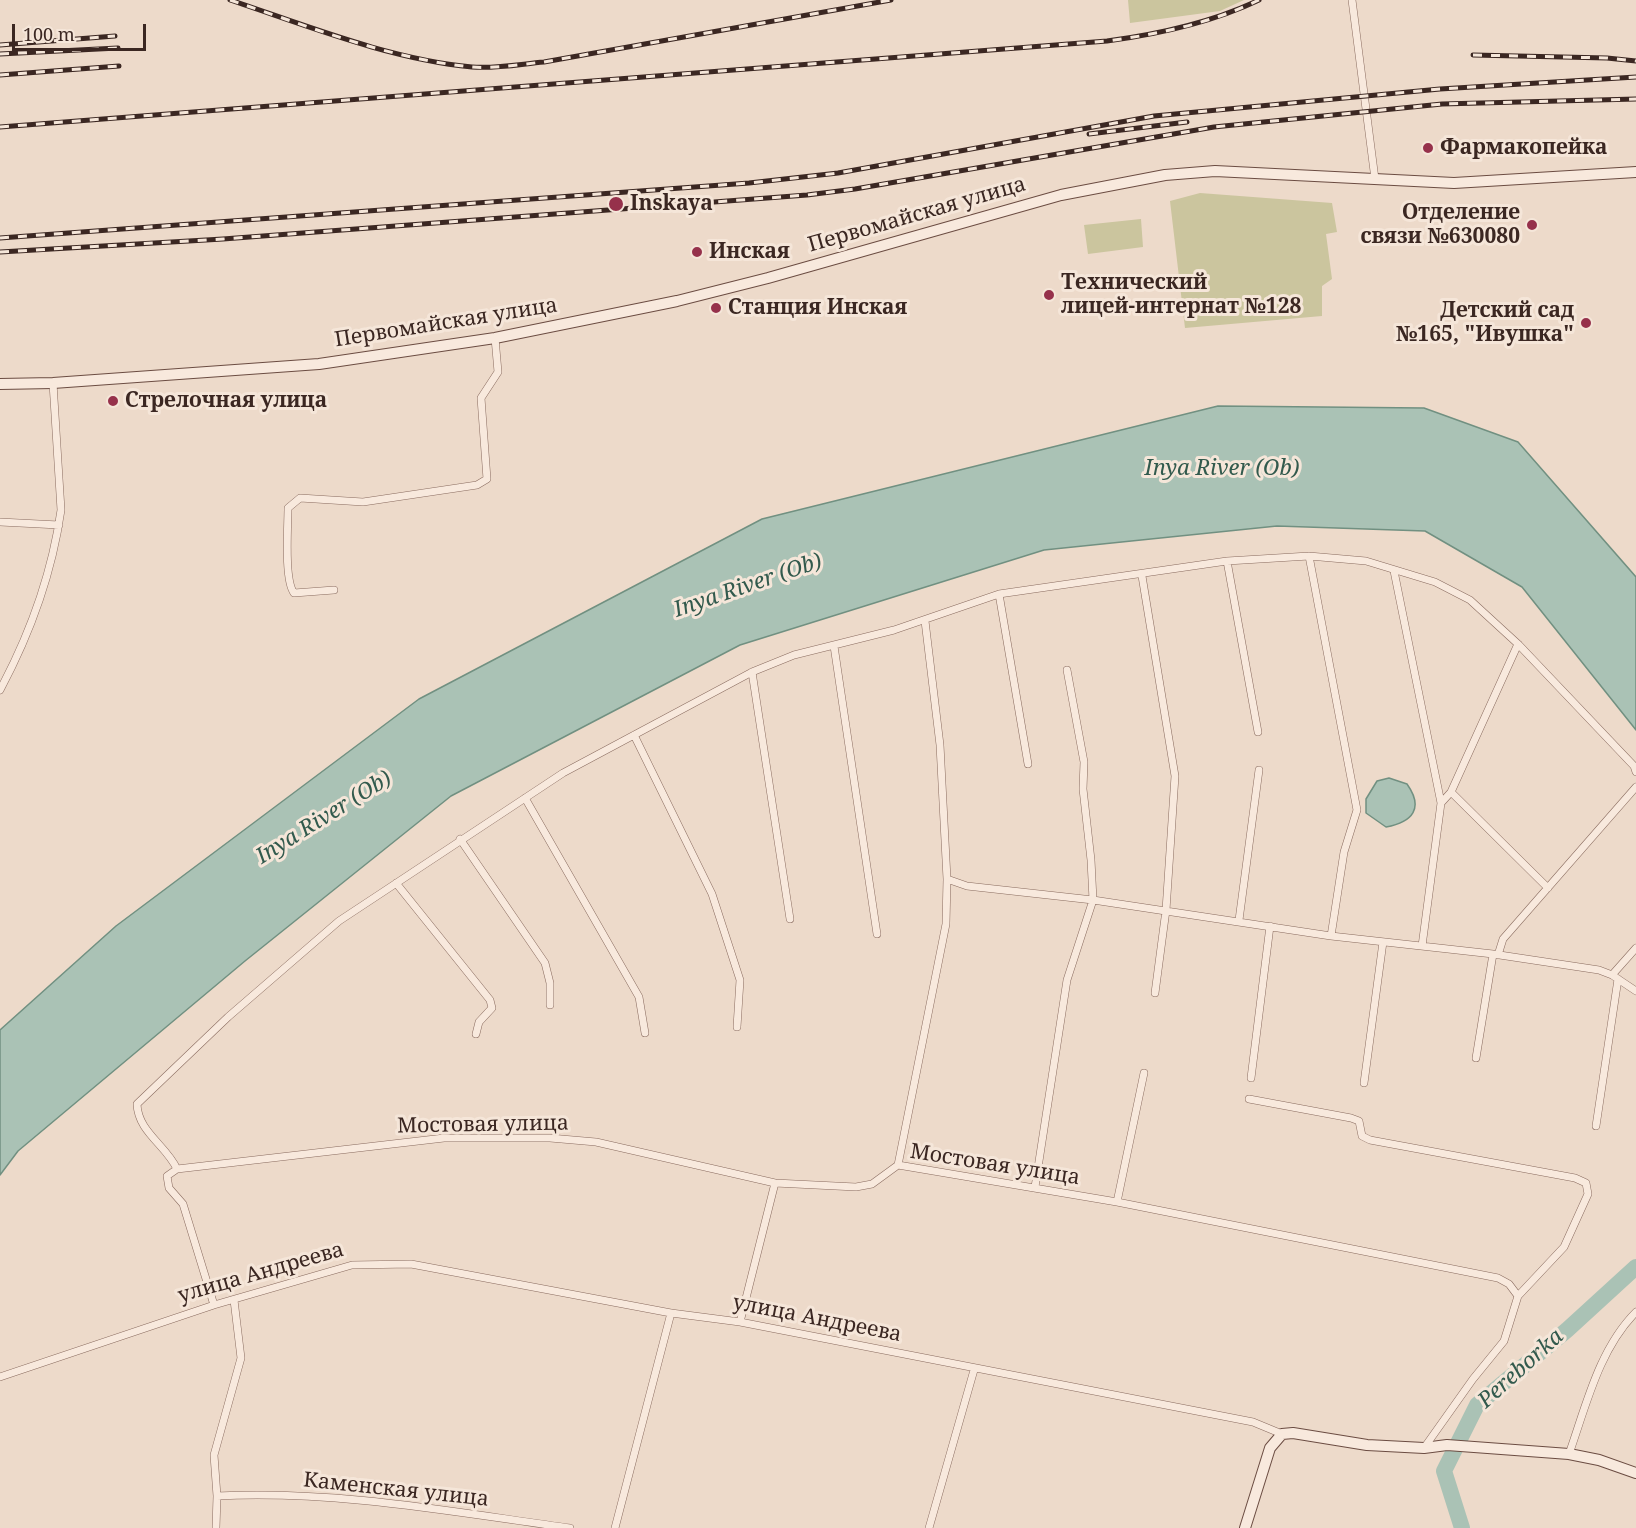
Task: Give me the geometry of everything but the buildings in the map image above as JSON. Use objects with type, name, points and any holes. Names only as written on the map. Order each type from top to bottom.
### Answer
[{"type":"main road","name":"Первомайская улица","points":[[0,384],[53,383],[319,364],[495,338],[661,304],[768,279],[1061,195],[1130,181],[1215,171],[1476,183],[1636,172]]},
{"type":"main road","name":"улица Андреева","points":[[1282,1434],[1293,1433],[1367,1444],[1424,1448],[1447,1444],[1569,1454],[1599,1460],[1636,1473]]},
{"type":"main road","points":[[1245,1528],[1270,1448],[1282,1434]]},
{"type":"street","points":[[1352,0],[1376,179]]},
{"type":"street","points":[[334,590],[294,593],[292,591],[289,576],[288,508],[300,498],[363,502],[477,485],[487,479],[481,398],[498,372],[495,338]]},
{"type":"street","points":[[0,690],[13,667],[45,586],[59,525],[61,510],[53,383]]},
{"type":"street","points":[[0,522],[59,525]]},
{"type":"street","points":[[1309,556],[1357,810],[1344,852],[1331,936]]},
{"type":"street","points":[[214,1305],[183,1204],[169,1188],[167,1176],[177,1169],[172,1158],[139,1121],[137,1104],[228,1017],[331,928],[460,839],[563,773],[752,672],[794,655],[925,621],[999,594],[1032,588],[1142,576],[1227,561],[1309,556],[1366,561],[1435,582],[1470,600],[1518,644],[1634,766],[1636,772]]},
{"type":"street","points":[[1227,561],[1258,732]]},
{"type":"street","points":[[1395,571],[1441,803],[1422,946]]},
{"type":"street","points":[[1142,576],[1175,776],[1166,910],[1155,993]]},
{"type":"street","points":[[999,594],[1028,764]]},
{"type":"street","points":[[898,1165],[946,924],[947,879],[940,746],[925,621]]},
{"type":"street","points":[[1441,803],[1451,792],[1518,644]]},
{"type":"street","points":[[834,646],[877,934]]},
{"type":"street","points":[[1035,1187],[1067,980],[1093,900],[1092,860],[1083,789],[1084,762],[1067,670]]},
{"type":"street","points":[[752,672],[790,919]]},
{"type":"street","points":[[634,735],[712,894],[740,980],[737,1028]]},
{"type":"street","points":[[1239,920],[1259,770]]},
{"type":"street","points":[[1476,1058],[1496,955],[1503,939],[1636,787]]},
{"type":"street","points":[[1451,792],[1548,888]]},
{"type":"street","points":[[525,798],[639,997],[645,1033]]},
{"type":"street","points":[[460,839],[544,963],[550,983],[550,1005]]},
{"type":"street","points":[[947,879],[967,886],[1093,900],[1239,920],[1331,936],[1496,955],[1599,970],[1615,977],[1636,992]]},
{"type":"street","points":[[396,883],[490,1000],[492,1008],[479,1022],[476,1034]]},
{"type":"street","points":[[1251,1078],[1270,926]]},
{"type":"street","points":[[1364,1083],[1383,942]]},
{"type":"street","points":[[1596,1126],[1615,977],[1636,948]]},
{"type":"street","points":[[1117,1202],[1144,1073]]},
{"type":"street","points":[[1249,1099],[1351,1118],[1359,1121],[1362,1136],[1370,1140],[1575,1178],[1586,1183],[1588,1194],[1564,1247],[1518,1296],[1504,1341],[1473,1379],[1424,1448]]},
{"type":"street","name":"Мостовая улица","points":[[177,1169],[393,1142],[444,1138],[550,1138],[596,1142],[775,1183],[856,1187],[872,1184],[898,1165],[1117,1202],[1498,1278],[1509,1284],[1518,1296]]},
{"type":"street","points":[[740,1322],[775,1183]]},
{"type":"street","name":"улица Андреева","points":[[0,1377],[214,1305],[352,1265],[401,1264],[671,1313],[740,1322],[974,1370],[1253,1422],[1282,1434]]},
{"type":"street","points":[[216,1528],[217,1496],[214,1455],[241,1358],[234,1300]]},
{"type":"street","points":[[1569,1454],[1595,1379],[1623,1325],[1636,1312]]},
{"type":"street","points":[[615,1528],[671,1313]]},
{"type":"street","points":[[928,1528],[974,1370]]},
{"type":"street","name":"Каменская улица","points":[[217,1496],[273,1493],[382,1503],[570,1528]]},
{"type":"shaded area","points":[[1128,0],[1244,0],[1220,11],[1130,23]]},
{"type":"shaded area","points":[[1200,193],[1332,203],[1337,232],[1326,234],[1332,279],[1322,286],[1322,316],[1185,328],[1170,201]]},
{"type":"shaded area","points":[[1141,219],[1143,247],[1088,254],[1084,225]]},
{"type":"water","name":"Inya River (Ob)","points":[[1218,406],[1424,408],[1518,442],[1636,577],[1636,730],[1522,587],[1425,531],[1277,526],[1044,550],[740,645],[451,796],[245,961],[18,1151],[0,1175],[0,1030],[116,926],[419,699],[762,519]]},
{"type":"water","points":[[1389,778],[1407,784],[1415,800],[1415,807],[1409,818],[1386,827],[1366,813],[1366,799],[1377,781]]},
{"type":"waterway","name":"Pereborka","points":[[1462,1528],[1444,1471],[1477,1405],[1567,1330],[1636,1267]]},
{"type":"railway","points":[[230,0],[319,31],[380,49],[410,57],[472,67],[499,67],[544,62],[891,0]]},
{"type":"railway","points":[[0,127],[1107,41],[1185,26],[1222,15],[1259,0]]},
{"type":"railway","points":[[0,45],[115,36]]},
{"type":"railway","points":[[0,54],[118,48]]},
{"type":"railway","points":[[1473,55],[1607,58],[1636,61]]},
{"type":"railway","points":[[0,75],[119,66]]},
{"type":"railway","points":[[0,238],[749,183],[838,173],[1154,116],[1440,89],[1636,77]]},
{"type":"railway","points":[[0,252],[223,239],[807,195],[855,189],[1214,127],[1442,104],[1636,99]]},
{"type":"railway","points":[[1089,134],[1187,122]]},
{"type":"place","name":"Фармакопейка","points":[[1428,148]]},
{"type":"place","name":"Inskaya","points":[[616,204]]},
{"type":"place","name":"Отделение связи №630080","points":[[1532,225]]},
{"type":"place","name":"Инская","points":[[697,252]]},
{"type":"place","name":"Технический лицей-интернат №128","points":[[1049,295]]},
{"type":"place","name":"Станция Инская","points":[[716,308]]},
{"type":"place","name":"Детский сад №165, \"Ивушка\"","points":[[1586,323]]},
{"type":"place","name":"Стрелочная улица","points":[[113,401]]}]
